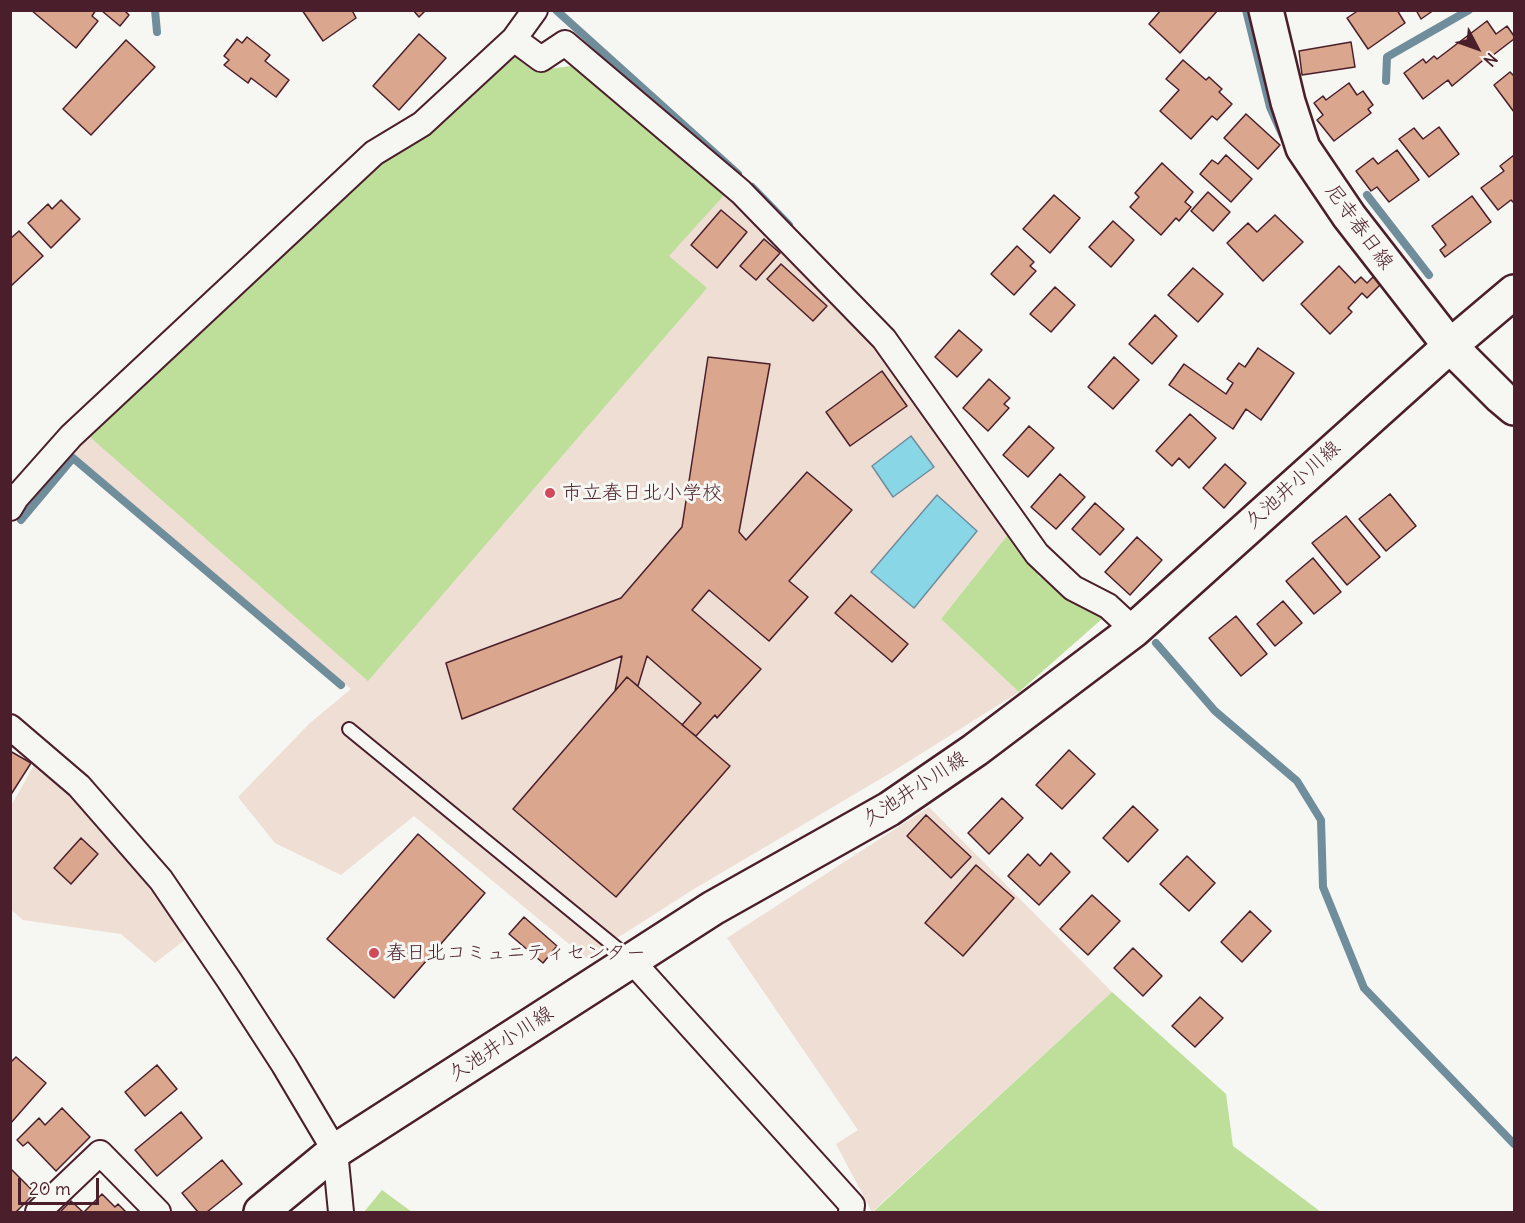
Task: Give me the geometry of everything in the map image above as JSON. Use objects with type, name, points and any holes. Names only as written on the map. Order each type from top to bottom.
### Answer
[{"type":"street","points":[[10,508],[15,498],[71,436],[374,153],[422,124],[514,39],[535,10]]},
{"type":"street","name":"尼寺春日線","points":[[1266,10],[1288,102],[1303,148],[1349,216],[1450,346],[1515,408]]},
{"type":"street","points":[[514,39],[541,59],[565,43],[741,192],[884,339],[1037,554],[1073,588],[1108,606],[1134,630]]},
{"type":"street","name":"久池井小川線","points":[[261,1212],[335,1151],[713,908],[889,809],[975,750],[1134,630],[1450,346],[1515,292]]},
{"type":"street","points":[[10,727],[79,786],[161,880],[278,1056],[335,1151],[341,1212]]},
{"type":"street","points":[[632,961],[852,1205],[851,1212]]},
{"type":"street","points":[[38,1212],[100,1153],[158,1212]]},
{"type":"lane","points":[[349,729],[632,961]]},
{"type":"shaded area","name":"市立春日北小学校","points":[[510,53],[533,71],[572,66],[726,193],[873,344],[1010,532],[941,619],[1019,692],[887,775],[694,889],[586,958],[414,816],[341,875],[275,843],[238,797],[310,723],[351,689],[73,453],[371,168],[424,137]]},
{"type":"shaded area","points":[[37,760],[130,861],[186,939],[155,963],[121,934],[23,920],[11,910],[11,806]]},
{"type":"shaded area","points":[[929,807],[1112,992],[872,1212],[836,1144],[858,1130],[727,938]]},
{"type":"green space","points":[[510,53],[533,71],[572,66],[726,193],[669,256],[707,288],[368,681],[90,437],[371,168],[424,137]]},
{"type":"green space","points":[[1010,532],[1039,576],[1103,618],[1019,692],[941,619]]},
{"type":"green space","points":[[1112,992],[1226,1094],[1233,1146],[1321,1212],[873,1212]]},
{"type":"green space","points":[[382,1190],[412,1212],[364,1212]]},
{"type":"water","points":[[911,436],[934,467],[893,497],[872,466]]},
{"type":"water","points":[[937,495],[977,531],[914,608],[871,572]]},
{"type":"building","points":[[31,10],[96,10],[92,16],[98,21],[76,48]]},
{"type":"building","points":[[124,10],[129,15],[120,26],[102,11]]},
{"type":"building","points":[[302,10],[352,10],[356,18],[323,41]]},
{"type":"building","points":[[413,10],[426,10],[419,17]]},
{"type":"building","points":[[1161,10],[1218,10],[1180,53],[1149,24]]},
{"type":"building","points":[[1359,10],[1397,10],[1405,23],[1368,49],[1347,18]]},
{"type":"building","points":[[1416,10],[1434,10],[1421,19]]},
{"type":"building","points":[[1487,21],[1496,34],[1507,26],[1514,39],[1488,59],[1487,57],[1452,86],[1448,80],[1423,99],[1404,73],[1423,59],[1426,63],[1434,56],[1437,59]]},
{"type":"building","points":[[419,34],[446,58],[399,110],[373,86]]},
{"type":"building","points":[[247,37],[270,55],[265,61],[289,80],[276,97],[251,78],[248,83],[224,65],[229,60],[224,56],[237,39],[242,43]]},
{"type":"building","points":[[126,40],[155,67],[91,135],[63,109]]},
{"type":"building","points":[[1351,42],[1355,67],[1302,75],[1299,51]]},
{"type":"building","points":[[1183,60],[1206,80],[1209,77],[1222,89],[1219,92],[1232,104],[1217,120],[1212,116],[1191,139],[1160,111],[1179,90],[1166,79]]},
{"type":"building","points":[[1510,72],[1514,76],[1514,112],[1494,85]]},
{"type":"building","points":[[1349,83],[1357,95],[1363,91],[1373,105],[1368,109],[1371,113],[1334,141],[1317,120],[1323,115],[1314,103],[1323,96],[1326,100]]},
{"type":"building","points":[[1246,114],[1280,145],[1258,169],[1224,138]]},
{"type":"building","points":[[1439,127],[1459,154],[1429,177],[1399,139],[1414,128],[1423,139]]},
{"type":"building","points":[[1397,150],[1419,180],[1389,202],[1377,187],[1371,191],[1356,171],[1373,158],[1378,164]]},
{"type":"building","points":[[1226,155],[1252,179],[1231,202],[1200,174],[1212,160],[1218,164]]},
{"type":"building","points":[[1514,155],[1514,203],[1511,200],[1498,210],[1481,188],[1504,171],[1500,166]]},
{"type":"building","points":[[1162,163],[1193,192],[1185,202],[1191,207],[1179,221],[1176,218],[1161,235],[1130,207],[1139,197],[1135,193]]},
{"type":"building","points":[[1208,192],[1230,212],[1213,231],[1191,211]]},
{"type":"building","points":[[1054,195],[1080,218],[1050,253],[1023,229]]},
{"type":"building","points":[[1472,196],[1491,222],[1445,257],[1440,250],[1446,245],[1432,226]]},
{"type":"building","points":[[61,200],[80,219],[51,248],[28,223],[48,204],[52,209]]},
{"type":"building","points":[[721,210],[747,232],[717,268],[691,245]]},
{"type":"building","points":[[1275,215],[1303,242],[1263,281],[1227,243],[1248,223],[1257,232]]},
{"type":"building","points":[[1113,221],[1134,240],[1111,267],[1089,247]]},
{"type":"building","points":[[19,231],[43,256],[12,285],[10,283],[10,239]]},
{"type":"building","points":[[764,239],[780,253],[756,280],[740,266]]},
{"type":"building","points":[[1017,246],[1034,262],[1030,266],[1036,271],[1014,295],[991,274]]},
{"type":"building","points":[[781,264],[827,306],[813,321],[767,279]]},
{"type":"building","points":[[1339,266],[1355,283],[1361,277],[1367,283],[1373,277],[1381,284],[1367,298],[1362,293],[1348,308],[1352,312],[1330,334],[1301,304]]},
{"type":"building","points":[[1193,268],[1223,294],[1198,322],[1168,295]]},
{"type":"building","points":[[1055,287],[1075,305],[1051,332],[1030,314]]},
{"type":"building","points":[[1155,315],[1177,336],[1152,364],[1129,344]]},
{"type":"building","points":[[959,330],[982,350],[957,377],[935,357]]},
{"type":"building","points":[[1258,348],[1294,373],[1261,420],[1246,409],[1233,429],[1169,385],[1184,364],[1226,394],[1233,383],[1227,379],[1239,363],[1245,367]]},
{"type":"building","points":[[708,357],[770,364],[739,532],[746,540],[807,472],[852,510],[789,581],[808,597],[769,641],[709,590],[692,610],[761,669],[717,718],[715,715],[696,736],[682,725],[701,703],[647,656],[638,686],[627,677],[615,691],[622,656],[462,719],[446,663],[621,598],[682,527]]},
{"type":"building","points":[[1114,357],[1139,380],[1113,409],[1088,387]]},
{"type":"building","points":[[882,371],[907,406],[850,446],[826,412]]},
{"type":"building","points":[[989,379],[1010,398],[1004,404],[1009,408],[988,431],[963,408]]},
{"type":"building","points":[[1190,414],[1216,438],[1189,468],[1179,458],[1172,466],[1156,451]]},
{"type":"building","points":[[1029,426],[1054,448],[1028,477],[1003,455]]},
{"type":"building","points":[[1225,464],[1246,483],[1224,508],[1203,488]]},
{"type":"building","points":[[1060,474],[1085,497],[1056,529],[1031,507]]},
{"type":"building","points":[[1390,494],[1416,526],[1386,551],[1359,519]]},
{"type":"building","points":[[1095,503],[1124,529],[1100,555],[1072,529]]},
{"type":"building","points":[[1346,516],[1380,557],[1347,585],[1312,543]]},
{"type":"building","points":[[1137,537],[1162,560],[1130,595],[1105,572]]},
{"type":"building","points":[[1313,558],[1341,592],[1314,614],[1286,581]]},
{"type":"building","points":[[851,595],[908,644],[892,662],[835,613]]},
{"type":"building","points":[[1283,601],[1302,623],[1275,646],[1257,624]]},
{"type":"building","points":[[1236,616],[1267,654],[1241,676],[1209,638]]},
{"type":"building","points":[[627,677],[730,766],[616,897],[513,809]]},
{"type":"building","points":[[1069,750],[1095,774],[1062,809],[1036,785]]},
{"type":"building","points":[[10,751],[31,763],[10,796]]},
{"type":"building","points":[[1002,798],[1023,818],[989,854],[968,833]]},
{"type":"building","points":[[1133,806],[1158,830],[1128,862],[1103,838]]},
{"type":"building","points":[[926,815],[971,857],[951,878],[907,836]]},
{"type":"building","points":[[418,834],[485,893],[394,998],[327,939]]},
{"type":"building","points":[[81,838],[98,854],[71,884],[54,868]]},
{"type":"building","points":[[1051,853],[1070,872],[1039,905],[1008,876],[1028,854],[1040,866]]},
{"type":"building","points":[[1187,856],[1215,883],[1189,911],[1160,884]]},
{"type":"building","points":[[976,865],[1014,898],[963,956],[925,923]]},
{"type":"building","points":[[1092,895],[1120,921],[1088,955],[1060,929]]},
{"type":"building","points":[[1250,911],[1271,931],[1242,962],[1221,942]]},
{"type":"building","points":[[524,917],[557,946],[543,963],[509,934]]},
{"type":"building","points":[[1133,948],[1162,976],[1143,996],[1114,968]]},
{"type":"building","points":[[1200,997],[1223,1018],[1195,1047],[1172,1026]]},
{"type":"building","points":[[16,1057],[46,1083],[10,1124],[10,1063]]},
{"type":"building","points":[[157,1065],[177,1089],[145,1116],[125,1092]]},
{"type":"building","points":[[62,1108],[90,1137],[56,1171],[28,1142],[23,1146],[17,1140],[39,1118],[45,1125]]},
{"type":"building","points":[[181,1112],[202,1138],[157,1176],[135,1150]]},
{"type":"building","points":[[222,1160],[242,1184],[207,1212],[198,1212],[182,1193]]},
{"type":"building","points":[[10,1168],[35,1193],[16,1212],[10,1212]]},
{"type":"building","points":[[102,1194],[115,1207],[118,1204],[126,1212],[84,1212]]},
{"type":"building","points":[[71,1201],[83,1212],[60,1212]]},
{"type":"waterway","points":[[155,10],[157,32]]},
{"type":"waterway","points":[[556,10],[738,174]]},
{"type":"waterway","points":[[1246,10],[1270,107],[1283,136]]},
{"type":"waterway","points":[[1386,81],[1387,57],[1469,10]]},
{"type":"waterway","points":[[752,187],[789,225]]},
{"type":"waterway","points":[[1367,195],[1429,275]]},
{"type":"waterway","points":[[21,520],[73,458],[341,685]]},
{"type":"waterway","points":[[1156,643],[1215,711],[1297,781],[1321,820],[1323,887],[1364,988],[1514,1144]]},
{"type":"place","name":"市立春日北小学校","points":[[550,493]]},
{"type":"place","name":"春日北コミュニティセンター","points":[[374,953]]}]
